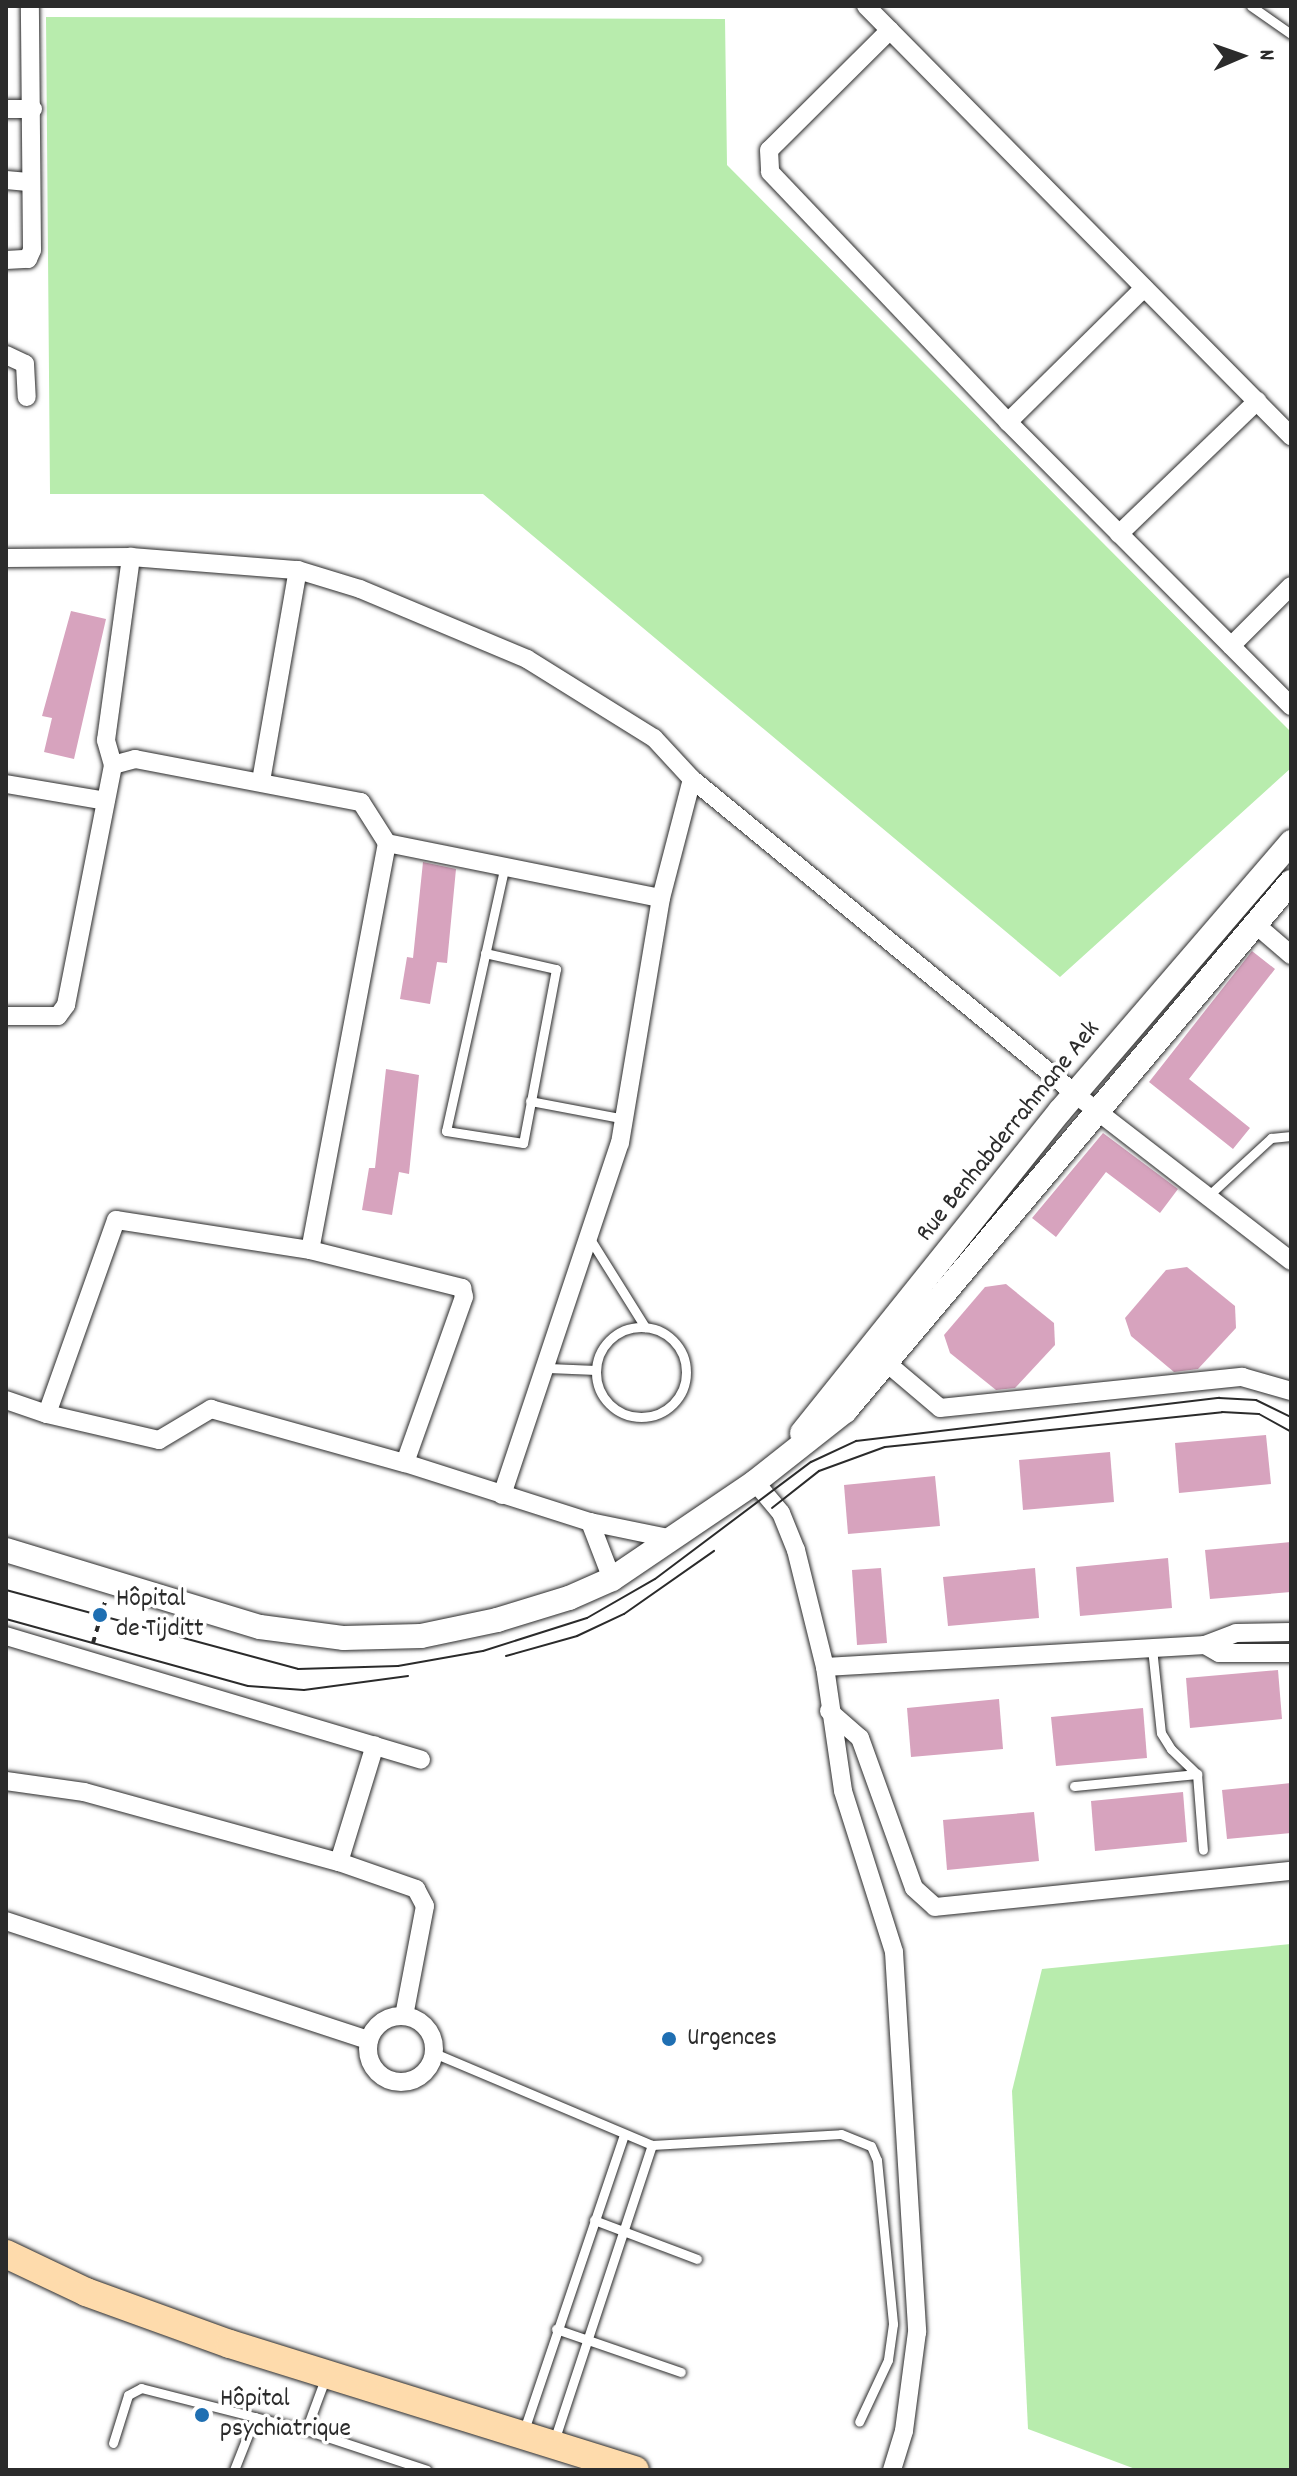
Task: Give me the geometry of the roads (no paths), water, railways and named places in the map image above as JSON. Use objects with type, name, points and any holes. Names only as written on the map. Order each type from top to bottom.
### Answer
[{"type":"main road","name":"Rue Benhabderrahmane Aek","points":[[778,1463],[1075,1094],[1291,842]]},
{"type":"main road","name":"Rue Benhabderrahmane Aek","points":[[6,1550],[287,1633],[388,1639],[534,1611],[612,1579],[668,1538],[755,1482],[845,1411],[888,1364],[1291,882]]},
{"type":"main road","points":[[6,2254],[86,2292],[326,2376],[521,2439],[635,2470]]},
{"type":"street","points":[[6,260],[28,259],[32,250],[30,6]]},
{"type":"street","points":[[866,6],[1291,436]]},
{"type":"street","points":[[890,30],[769,150],[766,161],[770,172],[1008,422],[1291,706]]},
{"type":"street","points":[[6,109],[33,109]]},
{"type":"street","points":[[6,180],[31,182]]},
{"type":"street","points":[[1008,422],[1144,288]]},
{"type":"street","points":[[6,355],[25,364],[27,397]]},
{"type":"street","points":[[1119,534],[1257,401]]},
{"type":"street","points":[[7,1019],[58,1016],[66,1005],[113,765],[106,740],[131,557]]},
{"type":"street","points":[[6,558],[131,557],[298,570],[360,589],[527,659],[654,738],[692,779],[1075,1094],[1291,1261]]},
{"type":"street","points":[[261,781],[298,570]]},
{"type":"street","points":[[1231,646],[1291,586]]},
{"type":"street","points":[[113,765],[135,759],[361,802],[387,843],[310,1250]]},
{"type":"street","points":[[502,1495],[548,1368],[625,1119],[661,898],[692,779]]},
{"type":"street","points":[[6,784],[106,801]]},
{"type":"street","points":[[387,843],[504,869],[661,898]]},
{"type":"street","points":[[1255,924],[1291,955]]},
{"type":"street","points":[[47,1414],[116,1220],[310,1250],[462,1288],[464,1297],[405,1463]]},
{"type":"street","points":[[888,1364],[940,1408],[1242,1377],[1291,1391]]},
{"type":"street","points":[[6,1400],[47,1414],[159,1440],[211,1409],[405,1463],[590,1522],[668,1538]]},
{"type":"street","points":[[755,1482],[781,1513],[796,1550],[825,1667],[843,1791],[894,1952],[917,2332],[904,2431],[892,2470]]},
{"type":"street","points":[[590,1522],[612,1579]]},
{"type":"street","points":[[825,1667],[1205,1645],[1236,1633],[1291,1632]]},
{"type":"street","points":[[6,1636],[421,1760]]},
{"type":"street","points":[[1205,1645],[1219,1653],[1291,1653]]},
{"type":"street","points":[[829,1711],[860,1738],[914,1888],[935,1907],[1290,1871]]},
{"type":"street","points":[[339,1862],[375,1745]]},
{"type":"street","points":[[6,1781],[84,1792],[339,1862],[422,1896],[425,1906],[404,2016]]},
{"type":"street","points":[[6,1921],[369,2040]]},
{"type":"street","points":[[404,2016],[423,2024],[434,2053],[416,2079],[395,2082],[376,2071],[369,2040],[382,2022],[404,2016]]},
{"type":"lane","points":[[1251,6],[1291,34]]},
{"type":"lane","points":[[485,953],[556,969],[523,1143],[446,1131],[485,953],[504,869]]},
{"type":"lane","points":[[530,1101],[625,1119]]},
{"type":"lane","points":[[1208,1196],[1271,1138],[1291,1136]]},
{"type":"lane","points":[[590,1239],[645,1327]]},
{"type":"lane","points":[[645,1327],[660,1331],[682,1353],[686,1383],[668,1409],[654,1416],[626,1415],[604,1398],[596,1370],[599,1356],[617,1334],[645,1327]]},
{"type":"lane","points":[[548,1368],[596,1370]]},
{"type":"lane","points":[[1152,1648],[1161,1733],[1197,1774],[1203,1850]]},
{"type":"lane","points":[[1074,1786],[1197,1774]]},
{"type":"lane","points":[[434,2053],[623,2137],[652,2145],[841,2134],[871,2146],[877,2160],[893,2324],[888,2360],[859,2422]]},
{"type":"lane","points":[[521,2439],[623,2137]]},
{"type":"lane","points":[[552,2448],[584,2339],[652,2145]]},
{"type":"lane","points":[[594,2220],[697,2259]]},
{"type":"lane","points":[[556,2329],[681,2372]]},
{"type":"lane","points":[[306,2430],[326,2376]]},
{"type":"lane","points":[[113,2443],[132,2388],[306,2430],[427,2470]]},
{"type":"lane","points":[[234,2470],[255,2417]]},
{"type":"tram line","points":[[6,1590],[298,1669],[398,1666],[483,1651],[587,1618],[655,1579],[811,1462],[856,1441],[1219,1398],[1256,1400],[1291,1417]]},
{"type":"tram line","points":[[772,1508],[819,1471],[885,1447],[1222,1412],[1259,1414],[1291,1432]]},
{"type":"tram line","points":[[506,1656],[577,1636],[624,1614],[714,1551]]},
{"type":"tram line","points":[[6,1619],[248,1686],[304,1690],[408,1676]]},
{"type":"place","name":"Hôpital de Tijditt","points":[[100,1615]]},
{"type":"place","name":"Urgences","points":[[669,2039]]},
{"type":"place","name":"Hôpital psychiatrique","points":[[202,2415]]}]
